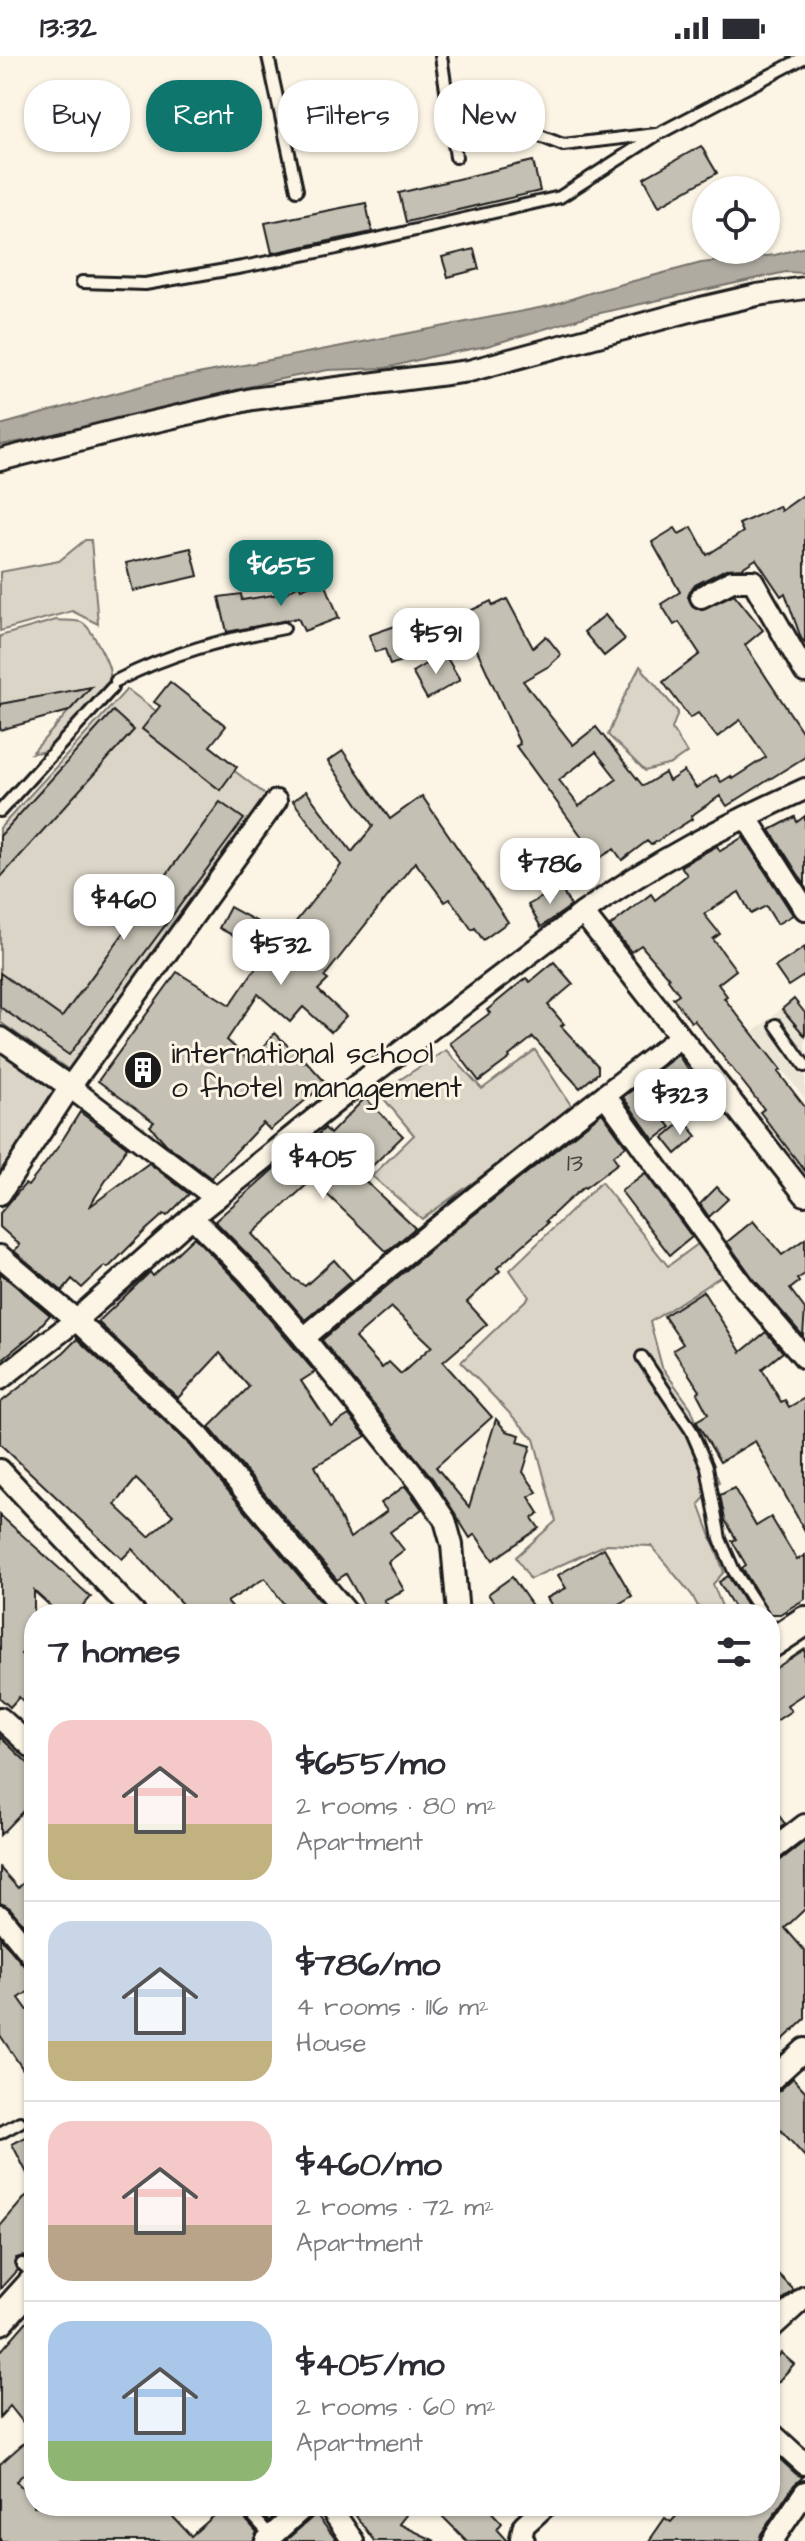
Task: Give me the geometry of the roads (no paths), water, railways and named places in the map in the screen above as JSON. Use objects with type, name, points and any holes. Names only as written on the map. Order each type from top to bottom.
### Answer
[{"type":"street","points":[[0,460],[252,399],[469,371],[701,308],[805,288]]},
{"type":"street","points":[[701,597],[732,581],[753,581],[805,672]]},
{"type":"street","points":[[0,1379],[76,1320],[192,1217],[344,1095],[583,913],[618,888],[746,817],[805,789]]},
{"type":"street","points":[[0,1194],[70,1087],[276,801]]},
{"type":"street","points":[[746,817],[805,909]]},
{"type":"street","points":[[583,913],[805,1195]]},
{"type":"street","points":[[304,1338],[393,1262],[680,1037]]},
{"type":"street","points":[[0,1038],[216,1198]]},
{"type":"street","points":[[605,1095],[743,1286],[805,1358]]},
{"type":"street","points":[[192,1217],[248,1273],[304,1338],[414,1475],[445,1520],[452,1545],[457,1604]]},
{"type":"street","points":[[0,1256],[76,1320],[199,1436],[340,1604]]},
{"type":"street","points":[[0,1470],[126,1604]]},
{"type":"street","points":[[780,1633],[805,1621]]},
{"type":"street","points":[[0,1718],[24,1740]]},
{"type":"street","points":[[780,1844],[805,1825]]},
{"type":"street","points":[[0,1916],[24,1946]]},
{"type":"street","points":[[780,2072],[805,2049]]},
{"type":"street","points":[[0,2320],[24,2280]]},
{"type":"street","points":[[780,2320],[805,2297]]},
{"type":"street","points":[[780,2441],[805,2464]]},
{"type":"street","points":[[772,2541],[805,2492]]},
{"type":"street","points":[[269,2539],[294,2516]]},
{"type":"street","points":[[336,2516],[353,2541]]},
{"type":"street","points":[[524,2541],[521,2538],[524,2525],[534,2516]]},
{"type":"lane","points":[[268,56],[297,190]]},
{"type":"lane","points":[[441,56],[444,80]]},
{"type":"lane","points":[[82,282],[145,284],[243,267],[560,197],[658,134],[805,57]]},
{"type":"lane","points":[[545,138],[563,145],[658,134]]},
{"type":"lane","points":[[455,152],[456,157]]},
{"type":"lane","points":[[0,811],[114,684],[182,652],[224,639],[284,628]]},
{"type":"lane","points":[[776,1025],[805,1066]]},
{"type":"lane","points":[[642,1357],[691,1430],[707,1467],[720,1539],[734,1571],[755,1604]]},
{"type":"lane","points":[[0,2133],[20,2122]]},
{"type":"lane","points":[[252,2516],[269,2539]]},
{"type":"place","name":"international school o fhotel management","points":[[143,1070]]}]
